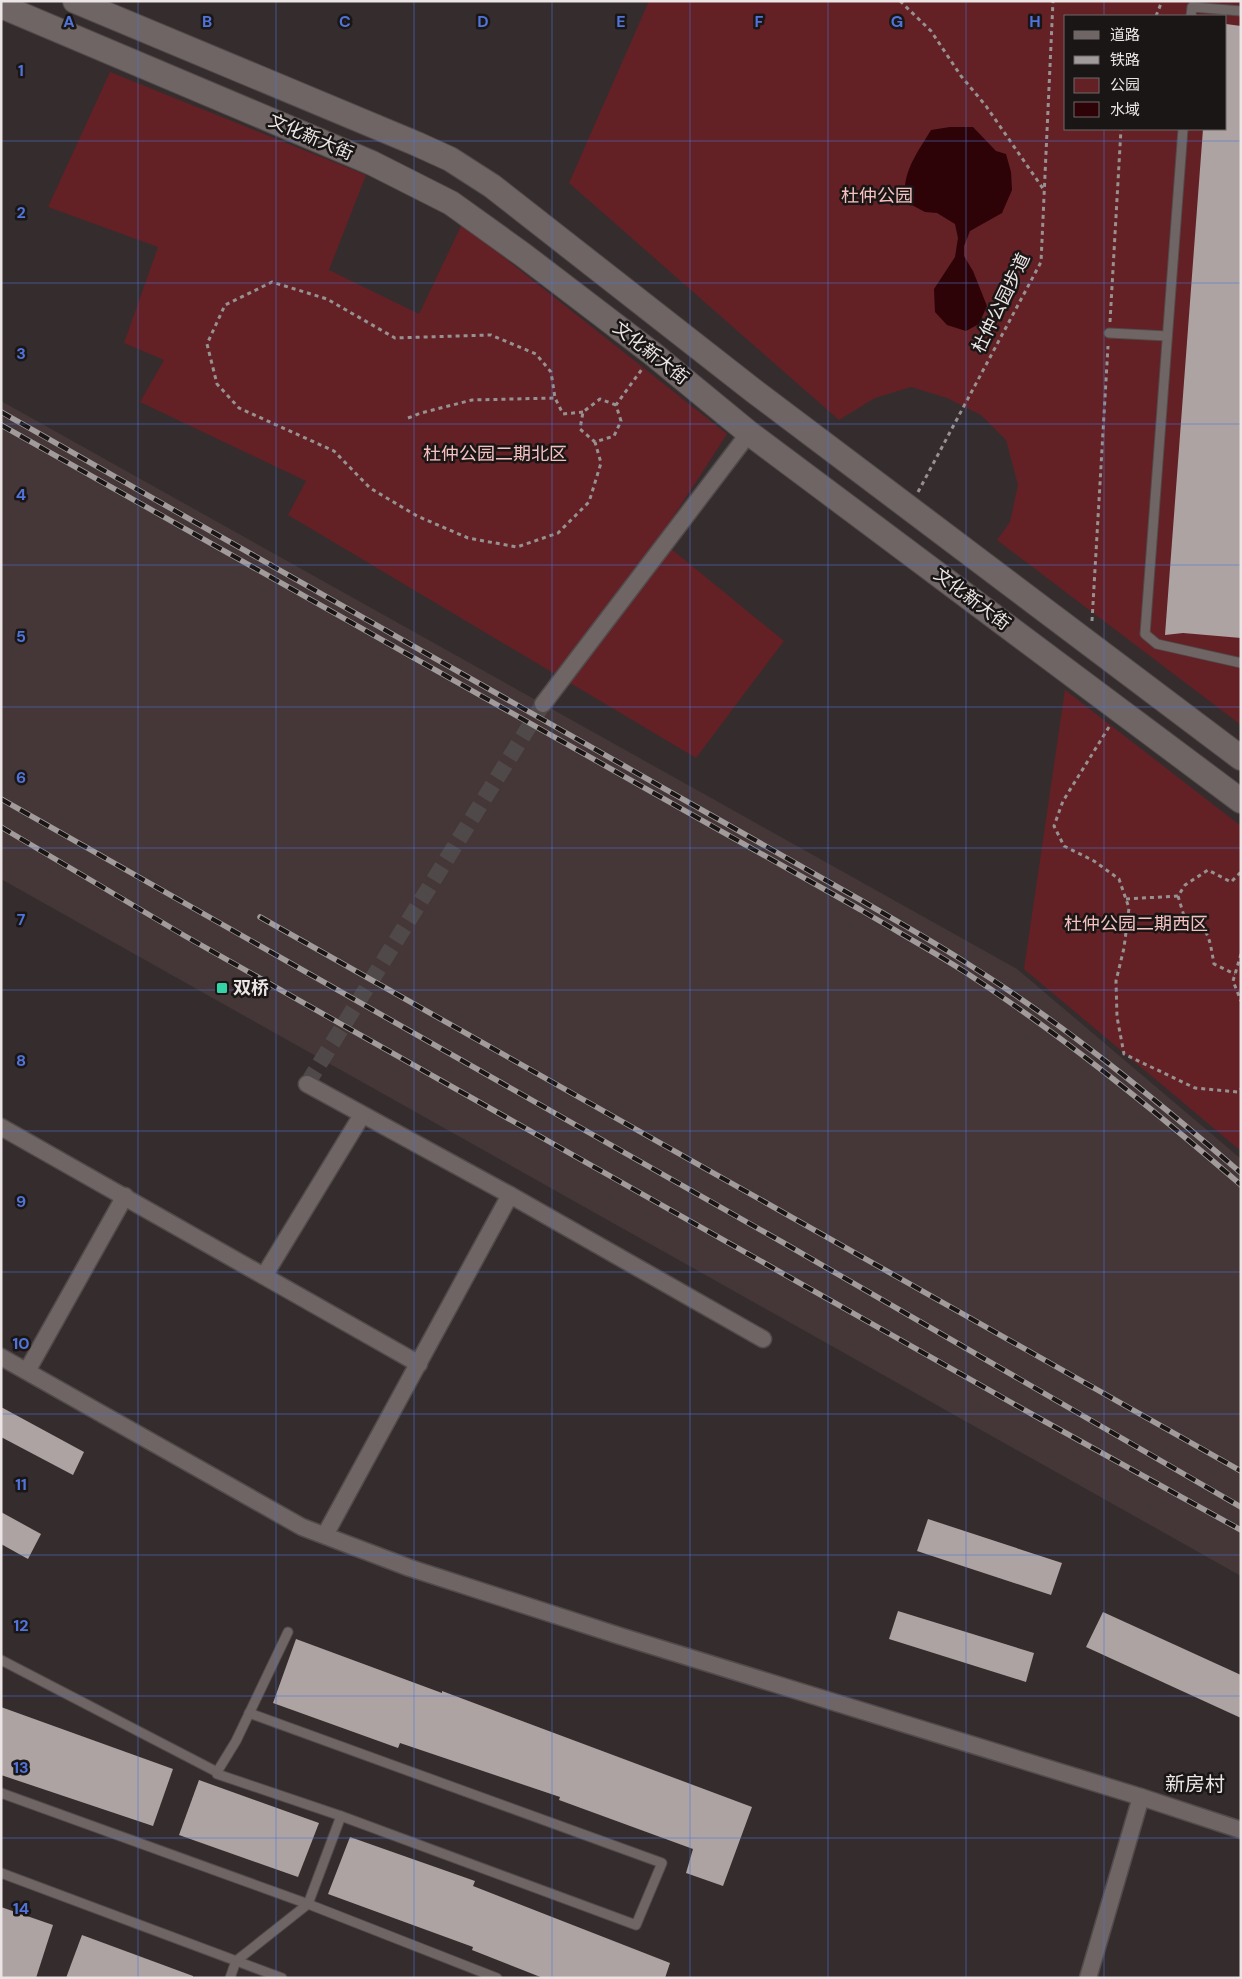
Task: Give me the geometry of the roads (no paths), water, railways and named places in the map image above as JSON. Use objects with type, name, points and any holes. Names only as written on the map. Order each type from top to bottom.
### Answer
[{"type":"street","name":"文化新大街","points":[[75,1],[450,160],[492,186],[754,391],[1241,758]]},
{"type":"street","name":"文化新大街","points":[[1,6],[372,163],[451,203],[522,254],[653,354],[749,433],[1241,801]]},
{"type":"street","points":[[543,704],[749,433]]},
{"type":"street","points":[[307,1084],[510,1195],[764,1339]]},
{"type":"street","points":[[264,1276],[362,1115]]},
{"type":"street","points":[[1,1128],[125,1196],[420,1364]]},
{"type":"street","points":[[325,1535],[420,1364],[510,1195]]},
{"type":"street","points":[[27,1371],[125,1196]]},
{"type":"street","points":[[1,1357],[302,1527],[410,1568],[620,1636],[1141,1797],[1241,1830]]},
{"type":"street","points":[[1088,1978],[1141,1797]]},
{"type":"lane","points":[[1190,8],[1241,11]]},
{"type":"lane","points":[[1183,130],[1145,634],[1157,644],[1241,663]]},
{"type":"lane","points":[[1109,333],[1167,336]]},
{"type":"lane","points":[[217,1772],[230,1751],[288,1632]]},
{"type":"lane","points":[[1,1660],[217,1772],[217,1774],[341,1816],[636,1925],[662,1863],[249,1713]]},
{"type":"lane","points":[[1,1793],[308,1904],[497,1978]]},
{"type":"lane","points":[[230,1978],[236,1960],[308,1904],[341,1816]]},
{"type":"lane","points":[[1,1873],[282,1978]]},
{"type":"water","points":[[950,127],[973,127],[996,151],[1006,154],[1011,172],[1012,190],[1002,213],[970,231],[964,246],[964,256],[973,271],[987,306],[979,324],[966,331],[947,325],[935,312],[934,289],[955,257],[958,238],[955,224],[937,213],[925,212],[910,204],[905,191],[908,173],[918,151],[931,130]]},
{"type":"tunnel","points":[[307,1084],[543,704]]},
{"type":"railway","points":[[1,412],[942,948],[1004,987],[1074,1037],[1142,1090],[1241,1173]]},
{"type":"railway","points":[[1,425],[861,910],[939,956],[1001,996],[1072,1047],[1141,1101],[1241,1185]]},
{"type":"railway","points":[[1,799],[782,1242],[1241,1507]]},
{"type":"railway","points":[[1,827],[185,936],[1044,1421],[1241,1530]]},
{"type":"railway","points":[[260,917],[1241,1471]]},
{"type":"place","name":"双桥","points":[[222,988]]},
{"type":"district","name":"新房村","points":[[1195,1784]]},
{"type":"park label","name":"杜仲公园","points":[[877,196]]},
{"type":"park label","name":"杜仲公园二期北区","points":[[495,454]]},
{"type":"park label","name":"杜仲公园二期西区","points":[[1136,924]]}]
